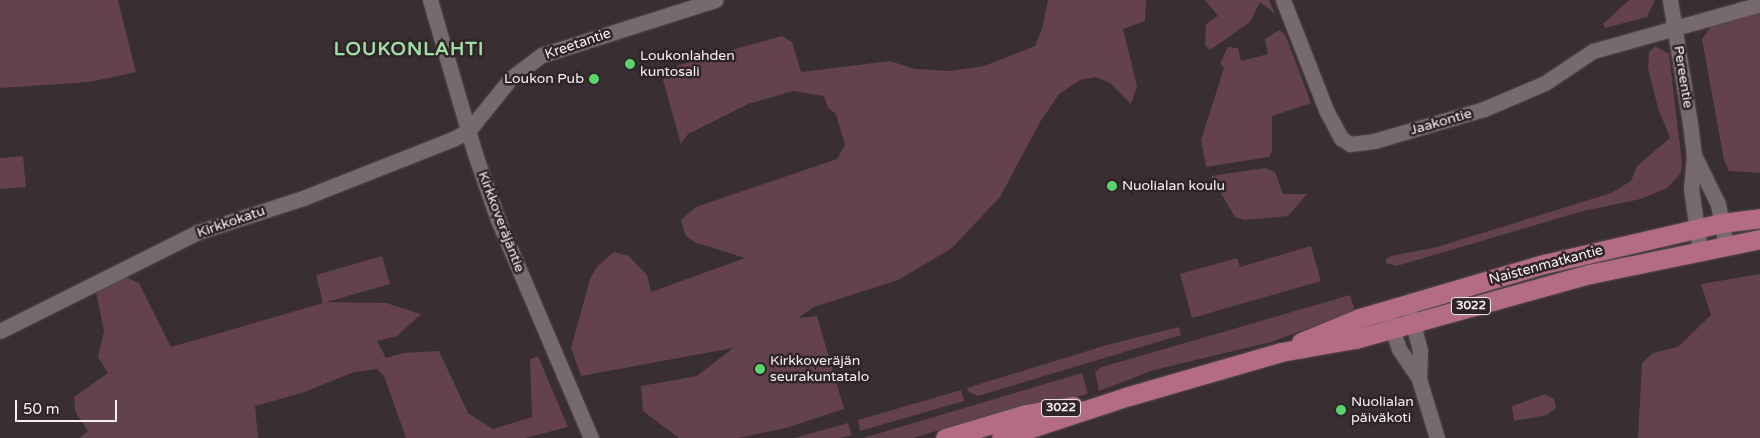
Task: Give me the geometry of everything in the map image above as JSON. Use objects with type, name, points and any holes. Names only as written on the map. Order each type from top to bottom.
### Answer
[{"type":"main road","name":"Naistenmatkantie","points":[[1280,352],[1330,328],[1407,303],[1544,264],[1697,228],[1760,218]]},
{"type":"main road","name":"Naistenmatkantie","points":[[1001,438],[1129,396],[1280,352],[1355,340],[1590,274],[1760,239]]},
{"type":"main road","name":"Naistenmatkantie","points":[[945,438],[1026,414],[1129,396]]},
{"type":"street","name":"Kirkkoveräjäntie","points":[[430,0],[498,220],[591,438]]},
{"type":"street","name":"Kreetantie","points":[[469,130],[511,78],[542,55],[715,0]]},
{"type":"street","name":"Jaakontie","points":[[1283,0],[1326,110],[1344,142],[1350,144],[1374,141],[1484,109],[1545,83],[1593,51],[1676,29]]},
{"type":"street","name":"Pereentie","points":[[1670,0],[1694,155],[1691,188],[1700,251]]},
{"type":"street","points":[[1676,29],[1760,4]]},
{"type":"street","name":"Kirkkokatu","points":[[0,331],[198,232],[303,198],[455,138],[469,130]]},
{"type":"street","name":"Pereentie","points":[[1694,155],[1718,204],[1726,246]]},
{"type":"street","points":[[1407,303],[1420,351],[1419,379],[1437,438]]},
{"type":"street","points":[[1386,310],[1406,362],[1419,379]]},
{"type":"shaded area","points":[[0,0],[118,0],[136,72],[90,82],[0,88]]},
{"type":"shaded area","points":[[1048,0],[1146,0],[1145,21],[1123,29],[1137,86],[1131,104],[1110,83],[1096,77],[1080,80],[1059,94],[1040,122],[1000,197],[952,248],[898,280],[814,307],[798,318],[817,316],[844,409],[786,428],[738,438],[679,438],[643,411],[641,386],[697,376],[733,348],[581,376],[571,348],[590,279],[597,267],[614,252],[629,256],[647,275],[651,292],[745,258],[694,242],[685,235],[681,220],[696,207],[837,159],[845,145],[836,114],[828,108],[824,96],[793,91],[748,104],[688,134],[681,144],[663,80],[679,65],[782,36],[792,42],[801,72],[890,61],[915,69],[950,71],[984,66],[1035,46],[1042,29]]},
{"type":"shaded area","points":[[1205,0],[1269,0],[1275,14],[1260,2],[1250,22],[1210,50],[1205,45],[1206,24],[1218,16]]},
{"type":"shaded area","points":[[1629,0],[1655,0],[1647,17],[1605,28],[1603,24]]},
{"type":"shaded area","points":[[1757,10],[1760,15],[1760,173],[1729,171],[1724,160],[1702,39],[1713,24]]},
{"type":"shaded area","points":[[1279,30],[1285,34],[1311,103],[1272,116],[1272,152],[1269,157],[1206,167],[1201,140],[1224,68],[1220,63],[1228,47],[1238,48],[1241,61],[1268,54],[1265,39]]},
{"type":"shaded area","points":[[1655,46],[1669,54],[1682,163],[1681,173],[1667,188],[1641,199],[1583,211],[1397,266],[1386,263],[1386,259],[1391,256],[1437,247],[1611,193],[1631,181],[1637,166],[1670,138],[1658,108],[1648,68],[1649,52]]},
{"type":"shaded area","points":[[23,156],[26,187],[0,189],[0,158]]},
{"type":"shaded area","points":[[1265,168],[1275,172],[1283,194],[1307,194],[1288,216],[1244,220],[1235,217],[1211,176]]},
{"type":"shaded area","points":[[1311,246],[1321,281],[1192,318],[1180,274],[1237,258],[1240,267]]},
{"type":"shaded area","points":[[382,256],[390,284],[327,302],[386,303],[421,314],[397,336],[377,341],[386,358],[403,353],[439,351],[468,413],[493,429],[532,417],[530,359],[538,356],[568,427],[525,438],[406,438],[384,376],[377,369],[354,372],[302,393],[255,406],[258,438],[80,438],[88,431],[75,411],[74,397],[108,373],[98,357],[104,331],[96,292],[126,277],[139,283],[171,347],[323,303],[316,275]]},
{"type":"shaded area","points":[[1760,274],[1760,438],[1638,438],[1642,363],[1653,353],[1678,347],[1711,315],[1701,284]]},
{"type":"shaded area","points":[[1350,295],[1355,311],[1271,342],[1154,370],[1099,391],[1095,372],[1102,367]]},
{"type":"shaded area","points":[[1179,327],[1181,335],[978,396],[969,392],[967,388],[1110,344]]},
{"type":"shaded area","points":[[1082,373],[1088,394],[986,416],[913,438],[863,438]]},
{"type":"shaded area","points":[[961,390],[964,401],[860,431],[858,420]]},
{"type":"shaded area","points":[[1545,394],[1554,399],[1556,408],[1547,415],[1514,421],[1512,406]]},
{"type":"shaded area","points":[[848,423],[852,435],[840,438],[794,438]]},
{"type":"place","name":"Loukonlahden kuntosali","points":[[630,64]]},
{"type":"place","name":"Loukon Pub","points":[[594,79]]},
{"type":"place","name":"Nuolialan koulu","points":[[1112,186]]},
{"type":"place","name":"Kirkkoveräjän seurakuntatalo","points":[[760,369]]},
{"type":"place","name":"Nuolialan päiväkoti","points":[[1341,410]]},
{"type":"district","name":"LOUKONLAHTI","points":[[409,50]]}]
